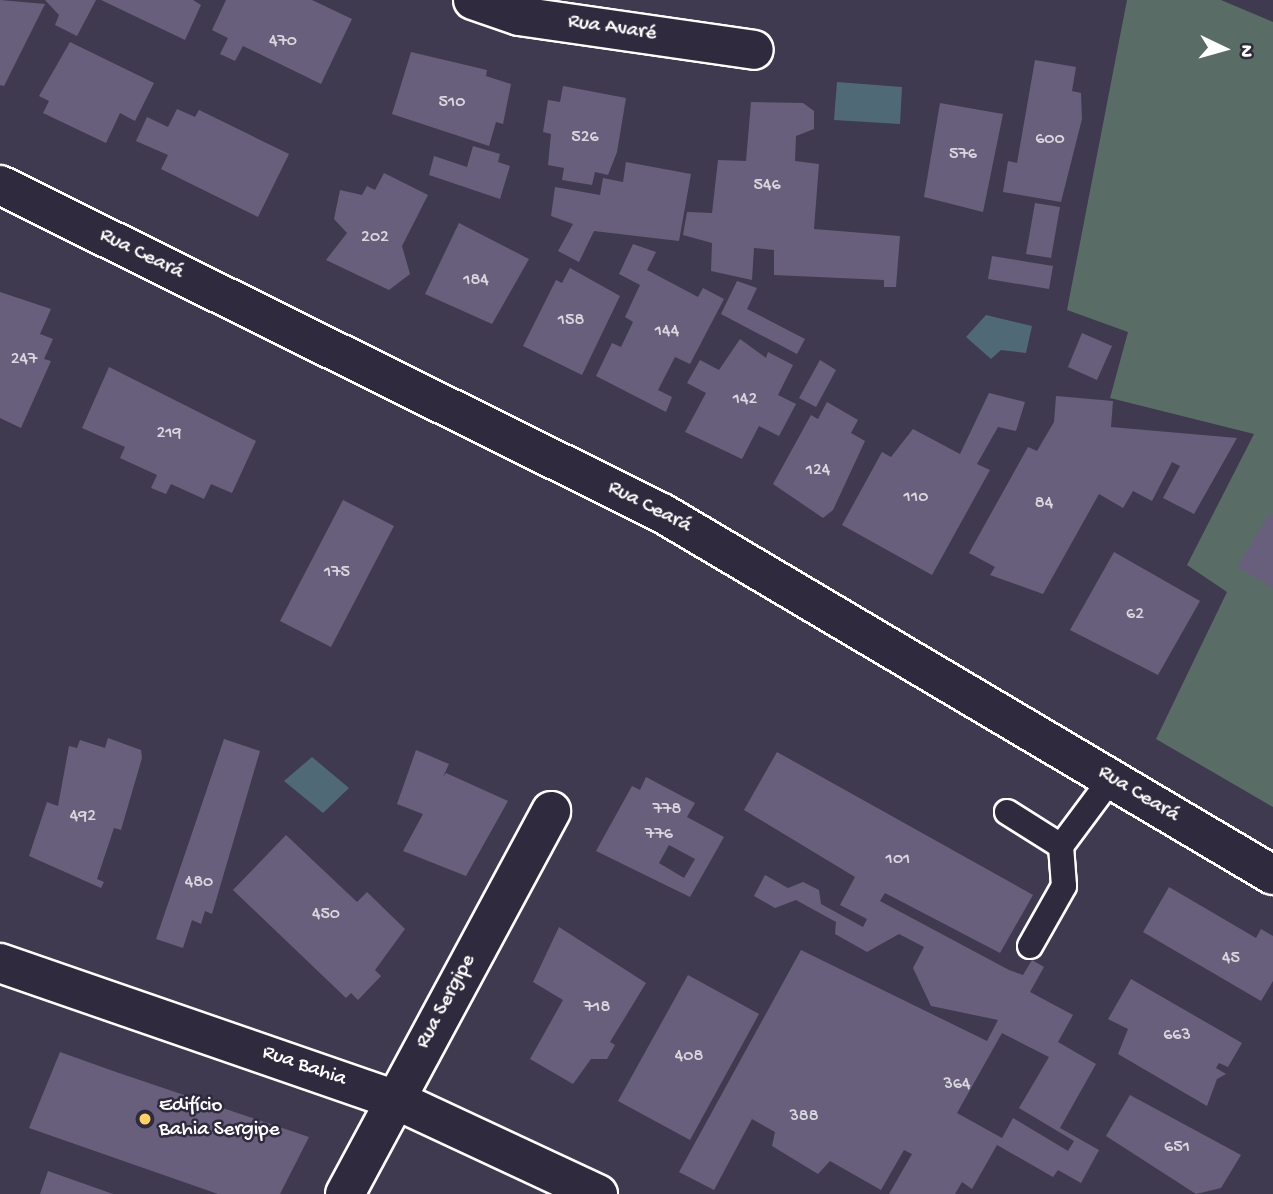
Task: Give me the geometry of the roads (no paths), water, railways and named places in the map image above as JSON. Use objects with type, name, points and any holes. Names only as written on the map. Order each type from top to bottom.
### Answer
[{"type":"street","name":"Rua Avaré","points":[[473,0],[519,16],[754,50]]},
{"type":"street","name":"Rua Ceará","points":[[0,185],[662,513],[1273,875]]},
{"type":"street","name":"Rua Sergipe","points":[[345,1194],[551,811]]},
{"type":"street","name":"Rua Bahia","points":[[0,963],[396,1100],[598,1194]]},
{"type":"lane","points":[[1030,946],[1064,886],[1061,846],[1111,779]]},
{"type":"lane","points":[[1007,812],[1061,846]]},
{"type":"water","points":[[837,82],[902,87],[900,124],[834,120]]},
{"type":"water","points":[[986,315],[1032,326],[1026,353],[1001,350],[991,359],[966,337]]},
{"type":"water","points":[[312,757],[349,788],[323,813],[284,781]]},
{"type":"place","name":"Edifício Bahia Sergipe","points":[[145,1119]]}]
